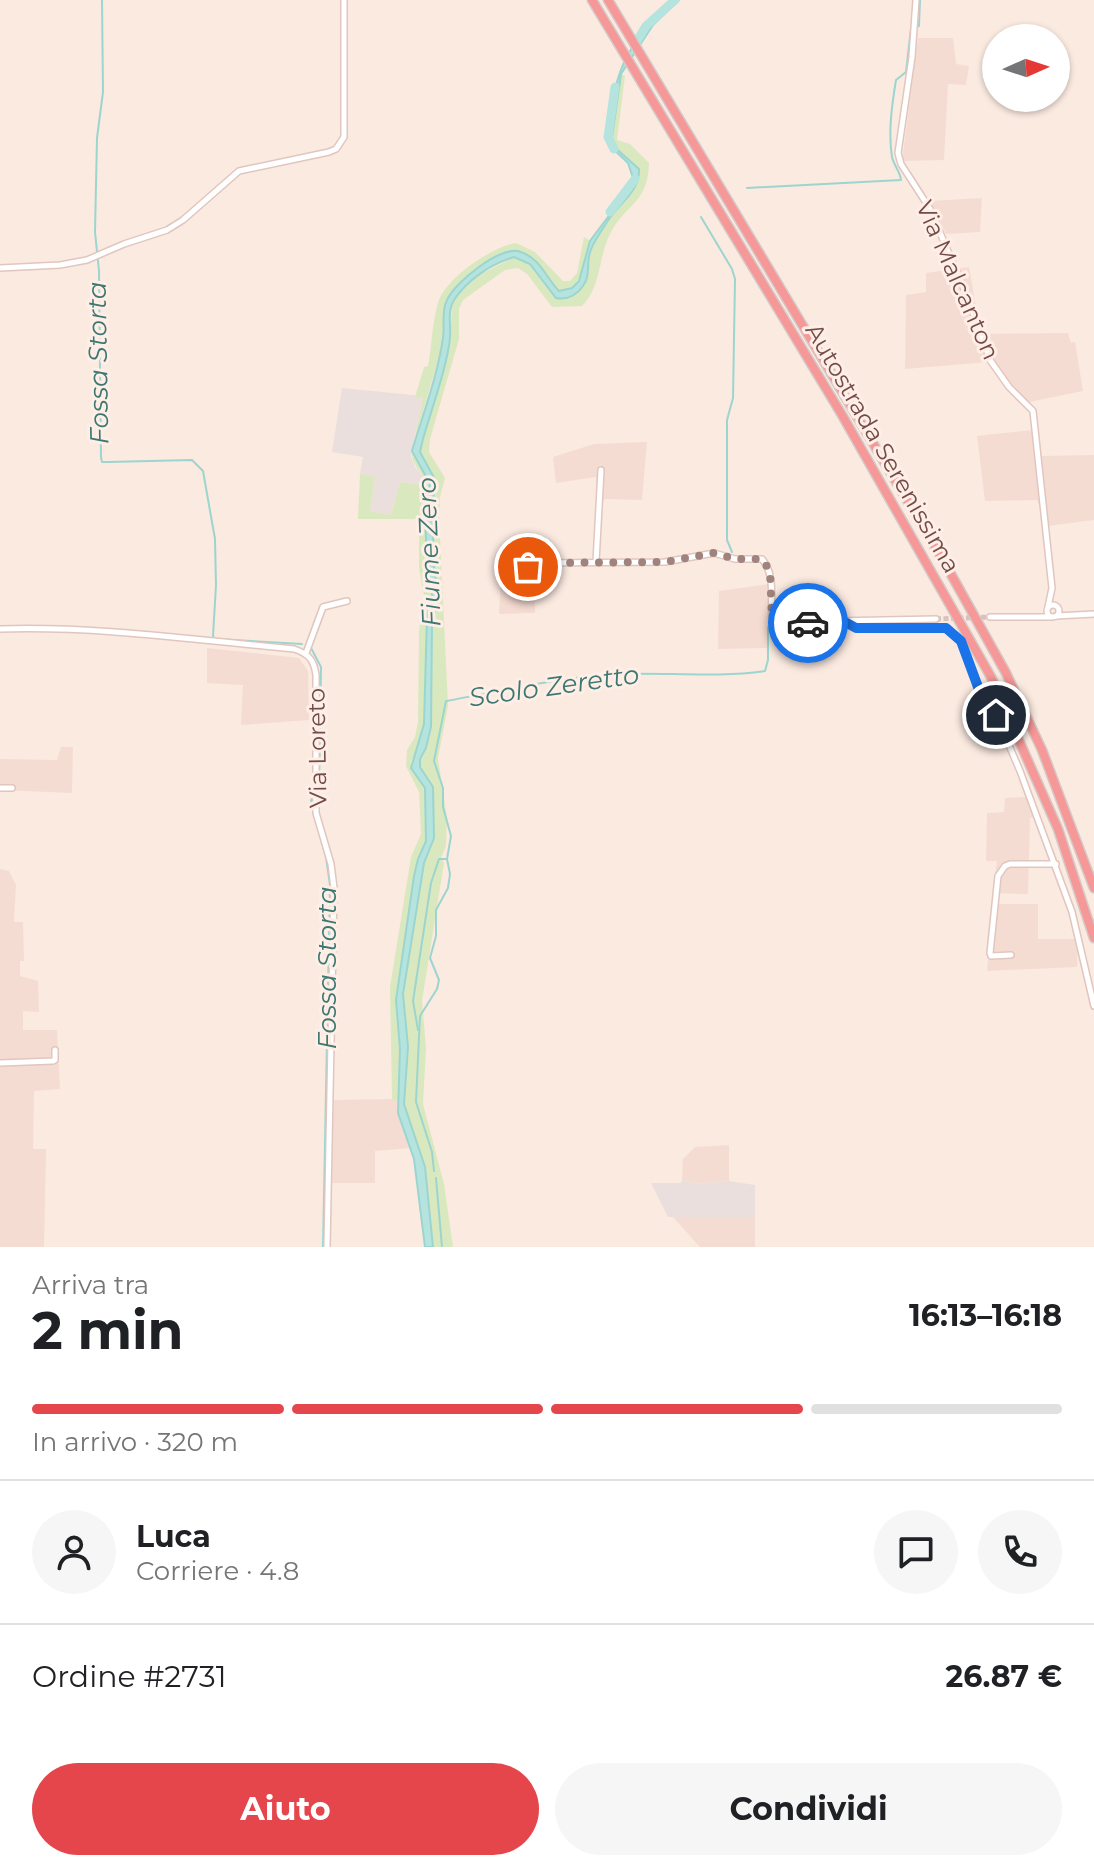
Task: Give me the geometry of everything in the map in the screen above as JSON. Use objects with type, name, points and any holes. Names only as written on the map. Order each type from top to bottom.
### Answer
[{"type":"highway","name":"Autostrada Serenissima","points":[[592,0],[850,429],[991,677],[1058,829],[1094,938]]},
{"type":"highway","name":"Autostrada Serenissima","points":[[608,0],[947,567],[1006,673],[1048,764],[1094,888]]},
{"type":"street","points":[[0,268],[60,265],[97,255],[167,230],[183,220],[239,171],[336,149],[344,137],[344,0]]},
{"type":"street","name":"Via Malcanton","points":[[916,0],[898,153],[901,164],[930,209],[990,360],[1009,387],[1033,411],[1051,599],[1047,608]]},
{"type":"street","points":[[596,562],[601,470]]},
{"type":"street","points":[[525,572],[535,563],[674,562],[714,553],[735,559],[762,559],[770,571],[772,620],[847,623],[936,619]]},
{"type":"street","points":[[1051,599],[1067,615]]},
{"type":"street","points":[[306,653],[323,607],[347,601]]},
{"type":"street","points":[[1040,616],[1047,608],[1057,607]]},
{"type":"street","points":[[1053,617],[1057,607]]},
{"type":"street","points":[[1047,608],[1053,617]]},
{"type":"street","points":[[990,617],[1094,614]]},
{"type":"street","points":[[847,623],[856,628],[934,626],[946,628],[955,634],[1020,771],[1056,864],[1072,912],[1094,1006]]},
{"type":"street","name":"Via Loreto","points":[[0,629],[53,628],[294,649],[306,653],[315,666],[314,790],[316,813],[331,864],[334,888],[327,1247]]},
{"type":"street","points":[[0,788],[12,788]]},
{"type":"street","points":[[1011,955],[991,956],[990,953],[998,876],[1010,864],[1056,864]]},
{"type":"street","points":[[0,1063],[53,1061],[55,1050]]},
{"type":"shaded area","points":[[918,38],[953,38],[956,64],[969,66],[966,85],[948,84],[944,160],[902,161]]},
{"type":"shaded area","points":[[982,198],[980,232],[946,234],[930,201]]},
{"type":"shaded area","points":[[969,267],[981,334],[1068,333],[1071,343],[1075,342],[1083,391],[1024,403],[1018,390],[988,362],[905,369],[906,295],[926,292],[926,273]]},
{"type":"shaded area","points":[[342,388],[423,396],[411,457],[425,478],[426,486],[400,482],[391,515],[370,511],[375,477],[360,474],[363,457],[332,452]]},
{"type":"shaded area","points":[[1033,430],[1042,456],[1094,455],[1094,520],[1047,526],[1037,500],[985,501],[977,436]]},
{"type":"shaded area","points":[[647,442],[642,500],[605,499],[596,509],[596,477],[556,483],[553,457],[594,444]]},
{"type":"shaded area","points":[[535,562],[535,613],[499,614],[501,577]]},
{"type":"shaded area","points":[[769,584],[767,648],[718,649],[719,591]]},
{"type":"shaded area","points":[[207,648],[299,658],[308,671],[309,720],[241,725],[243,685],[207,683]]},
{"type":"shaded area","points":[[61,747],[73,747],[72,793],[0,790],[0,759],[57,760]]},
{"type":"shaded area","points":[[1026,785],[1038,817],[1030,818],[1028,894],[993,893],[997,861],[986,861],[987,813],[1004,812],[1005,798],[1025,797]]},
{"type":"shaded area","points":[[0,869],[9,871],[16,885],[14,922],[23,922],[24,961],[20,961],[20,976],[38,981],[39,1012],[23,1011],[23,1030],[57,1030],[60,1089],[34,1091],[33,1149],[46,1149],[44,1247],[0,1247]]},
{"type":"shaded area","points":[[993,904],[1038,904],[1038,939],[1078,939],[1077,967],[987,971]]},
{"type":"shaded area","points":[[392,1099],[398,1102],[410,1148],[375,1151],[375,1183],[331,1183],[333,1100]]},
{"type":"shaded area","points":[[729,1145],[729,1181],[698,1184],[682,1180],[683,1159],[695,1147]]},
{"type":"shaded area","points":[[682,1180],[698,1184],[729,1181],[755,1185],[755,1217],[668,1217],[651,1183],[681,1183]]},
{"type":"shaded area","points":[[673,1217],[755,1217],[755,1247],[700,1247]]},
{"type":"green space","points":[[621,74],[625,76],[617,140],[630,144],[649,163],[648,176],[641,195],[611,232],[593,289],[582,306],[552,307],[527,274],[518,268],[505,270],[463,300],[459,309],[459,339],[430,439],[429,452],[445,478],[439,516],[448,706],[438,758],[447,818],[446,846],[441,858],[444,863],[422,1001],[426,1048],[423,1104],[444,1184],[453,1247],[433,1247],[425,1167],[404,1104],[408,1047],[403,994],[424,863],[429,853],[429,779],[420,767],[420,758],[427,748],[431,727],[432,623],[438,598],[432,501],[435,487],[420,452],[450,339],[452,302],[467,284],[514,257],[530,264],[544,284],[564,299],[589,268],[589,256],[609,218],[633,190],[639,169],[611,144]]},
{"type":"green space","points":[[584,237],[590,241],[582,269],[577,282],[565,291],[556,289],[546,272],[509,250],[477,268],[447,299],[439,357],[414,442],[423,397],[415,397],[424,367],[428,366],[438,303],[449,284],[483,257],[516,243],[535,252],[563,281],[570,281],[577,273]]},
{"type":"green space","points":[[412,451],[430,484],[425,508],[427,571],[432,595],[427,616],[424,724],[422,738],[411,762],[411,768],[425,788],[426,841],[398,979],[398,1102],[392,1099],[390,987],[411,857],[421,834],[419,792],[406,766],[407,750],[415,737],[418,722],[419,631],[424,596],[419,568],[419,519],[358,519],[360,474],[375,477],[370,511],[391,515],[400,482],[426,486],[413,461]]},
{"type":"water","points":[[675,0],[679,0],[653,25],[621,74],[611,144],[639,169],[638,177],[632,191],[594,243],[585,282],[571,296],[556,298],[530,264],[514,257],[488,268],[466,286],[454,300],[451,309],[446,360],[420,452],[437,483],[432,501],[438,598],[432,623],[431,727],[420,759],[420,767],[433,787],[434,838],[424,863],[403,994],[408,1047],[404,1104],[425,1167],[433,1247],[425,1247],[414,1159],[398,1113],[400,1049],[396,1000],[414,876],[426,841],[425,788],[411,768],[424,724],[427,616],[432,595],[427,571],[425,508],[430,484],[412,451],[438,366],[445,304],[459,284],[491,259],[513,251],[534,259],[559,291],[572,288],[579,281],[590,241],[629,189],[633,178],[628,163],[608,144],[617,81],[632,47]]},
{"type":"waterway","name":"Fossa Storta","points":[[102,0],[103,92],[97,138],[95,232],[99,271],[102,462],[192,460],[203,471],[215,539],[213,636],[215,639],[302,644]]},
{"type":"waterway","name":"Fiume Zero","points":[[637,41],[646,26],[675,0]]},
{"type":"waterway","name":"Scolo Zeretto","points":[[747,188],[901,180],[892,157],[892,108],[896,80],[906,72],[911,28],[919,26],[920,0]]},
{"type":"waterway","name":"Fiume Zero","points":[[614,149],[608,137],[615,87]]},
{"type":"waterway","name":"Fiume Zero","points":[[610,212],[635,179]]},
{"type":"waterway","name":"Scolo Zeretto","points":[[701,217],[735,279],[733,398],[727,420],[727,540],[732,552]]},
{"type":"waterway","name":"Scolo Zeretto","points":[[434,1171],[432,1152],[416,1102],[420,1016],[437,989],[439,980],[430,958],[436,936],[436,910],[448,888],[450,874],[447,859],[451,836],[443,807],[443,788],[434,761],[446,701],[595,676],[765,671],[768,627]]},
{"type":"waterway","name":"Fossa Storta","points":[[311,648],[321,667],[319,790]]},
{"type":"waterway","name":"Fossa Storta","points":[[315,795],[311,800],[330,885],[323,1247]]},
{"type":"waterway","points":[[418,1030],[413,1001],[431,883],[439,859],[446,859]]},
{"type":"waterway","name":"Scolo Zeretto","points":[[436,1178],[442,1247]]},
{"type":"tunnel","points":[[936,619],[990,617]]},
{"type":"way so far","points":[[528,567],[535,563],[674,562],[706,553],[723,554],[735,559],[762,559],[770,571],[772,620],[808,623]]},
{"type":"route","points":[[808,623],[847,623],[856,628],[946,628],[961,641],[978,687],[996,715]]}]
